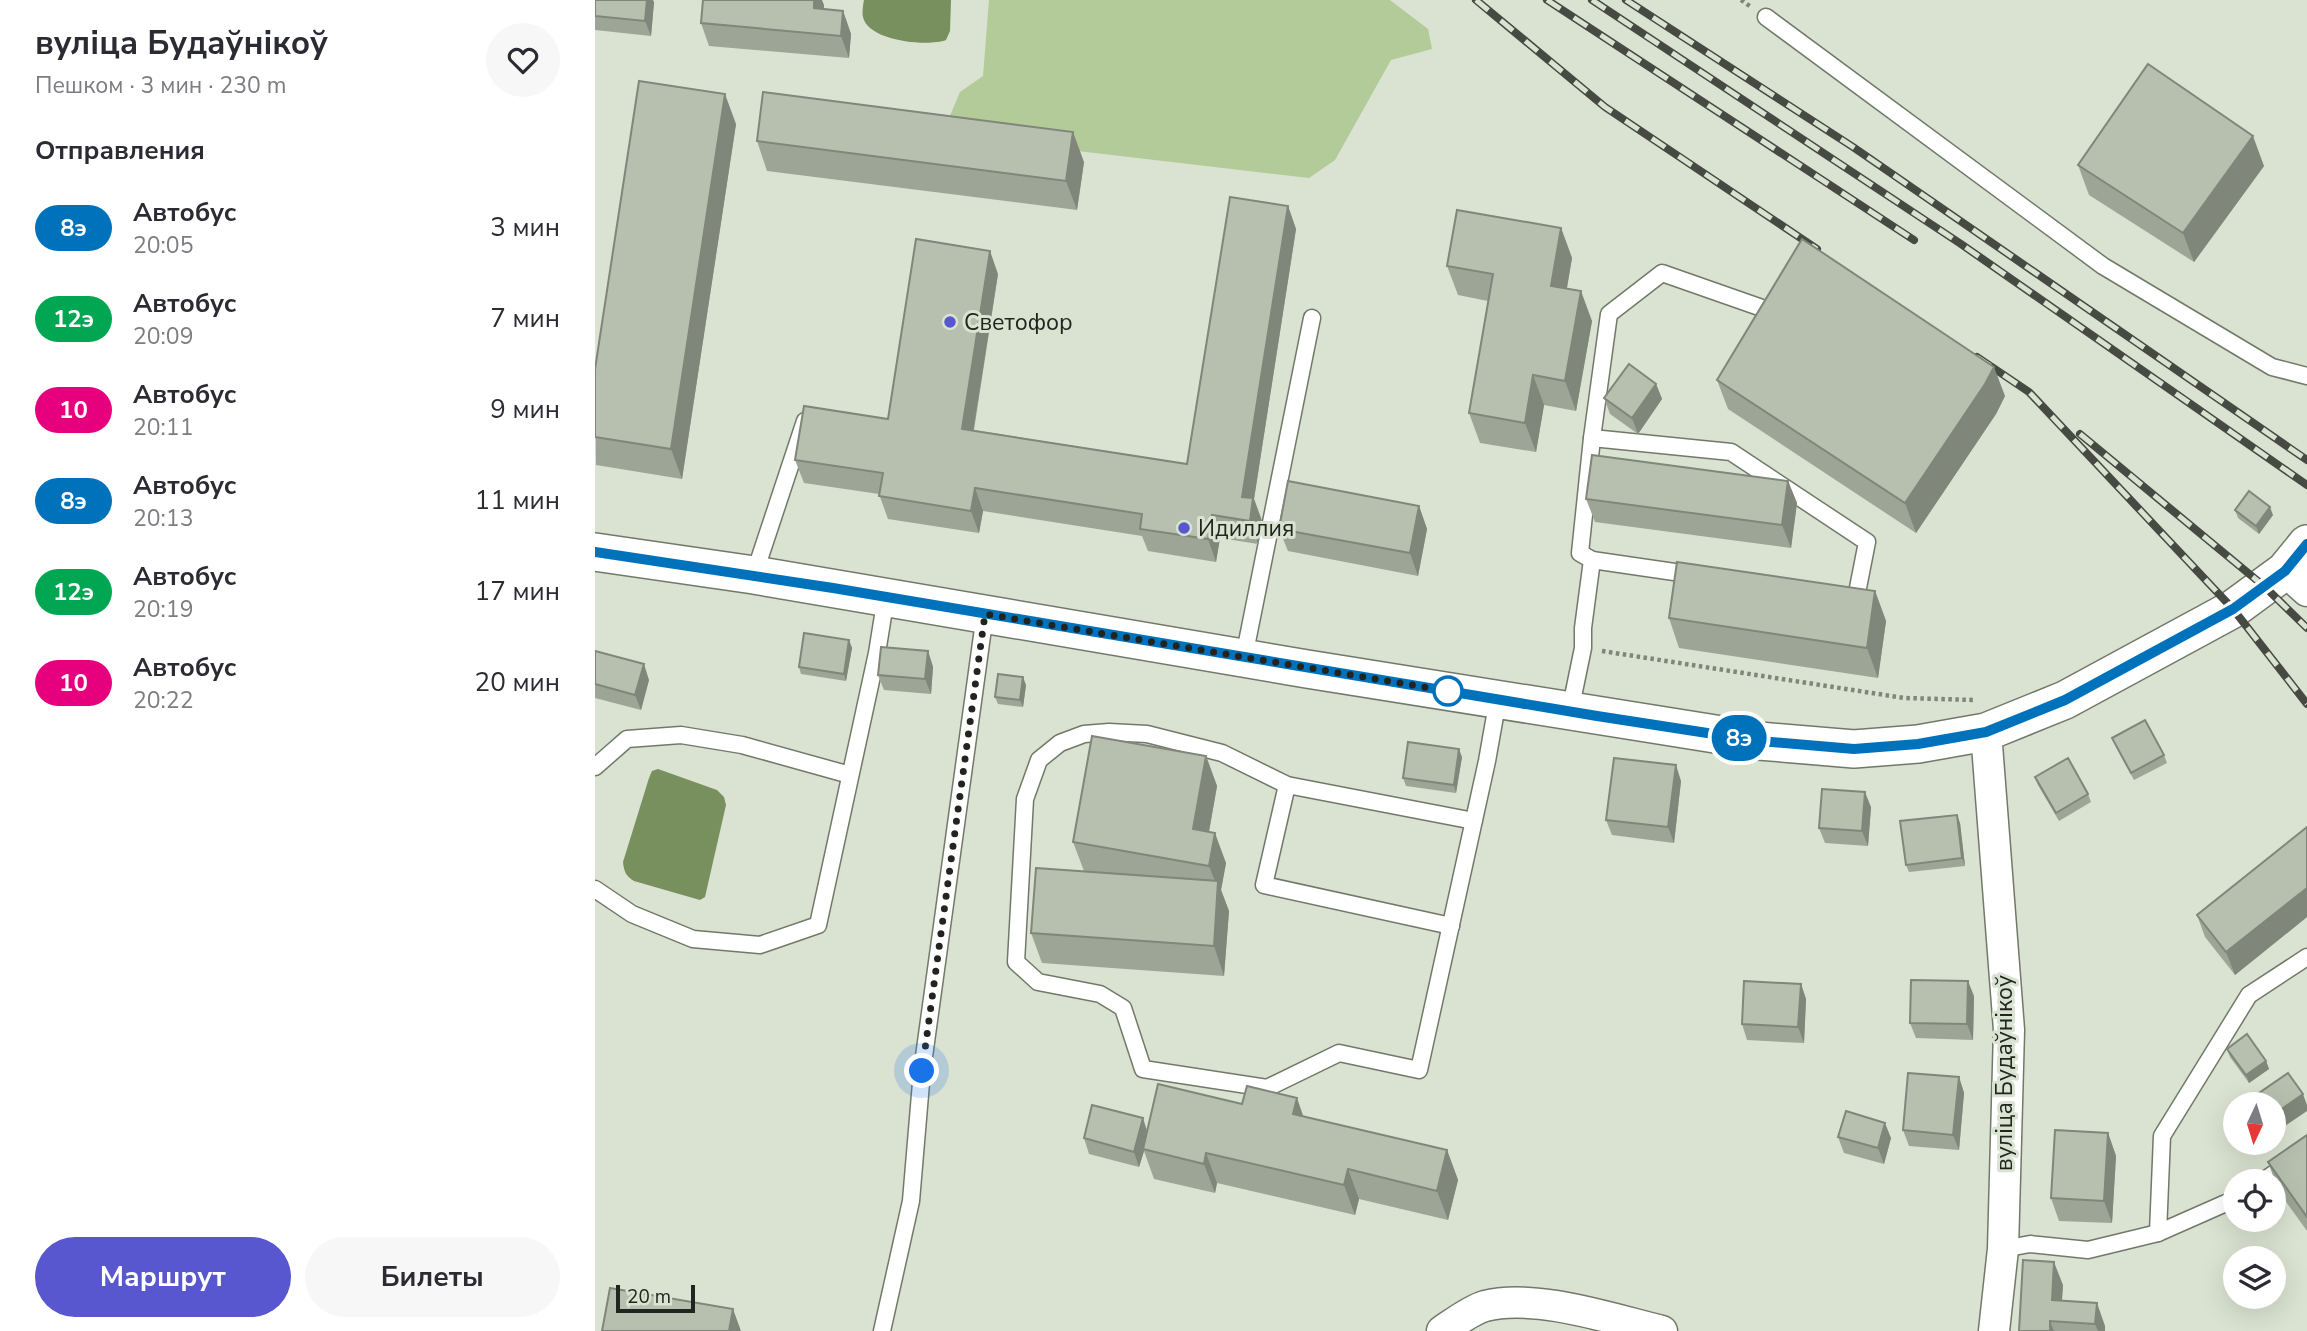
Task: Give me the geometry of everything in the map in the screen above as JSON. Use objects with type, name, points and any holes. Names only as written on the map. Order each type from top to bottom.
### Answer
[{"type":"street","points":[[595,552],[754,575],[1759,741],[1854,749],[1918,744],[1984,716],[2065,700],[2233,609],[2300,569]]},
{"type":"street","name":"вуліца Будаўнікоў","points":[[1984,716],[2009,1030],[2003,1248],[1994,1331]]},
{"type":"street","points":[[1442,1331],[1483,1306],[1517,1303],[1556,1306],[1662,1331]]},
{"type":"lane","points":[[1766,17],[2103,266],[2272,367],[2307,376]]},
{"type":"lane","points":[[1717,578],[1593,560],[1580,553],[1609,314],[1662,273],[1762,308]]},
{"type":"lane","points":[[1244,657],[1312,318]]},
{"type":"lane","points":[[754,575],[808,411]]},
{"type":"lane","points":[[1593,438],[1731,452],[1743,459],[1867,542],[1856,598],[1828,594]]},
{"type":"lane","points":[[1570,711],[1583,648],[1583,628],[1593,560]]},
{"type":"lane","points":[[595,889],[632,914],[693,939],[759,945],[818,925],[877,653],[886,597]]},
{"type":"lane","points":[[882,1331],[911,1201],[922,1071],[985,614]]},
{"type":"lane","points":[[1474,821],[1287,785],[1222,753],[1147,734],[1084,734],[1060,743],[1039,760],[1025,799],[1016,962],[1038,982],[1100,995],[1123,1008],[1143,1069],[1267,1088],[1339,1053],[1419,1070],[1474,821],[1498,699]]},
{"type":"lane","points":[[595,767],[627,739],[681,735],[742,745],[850,775]]},
{"type":"lane","points":[[1287,785],[1264,885],[1451,926]]},
{"type":"lane","points":[[2158,1233],[2162,1136],[2249,995],[2307,957]]},
{"type":"lane","points":[[2281,1169],[2307,1151]]},
{"type":"lane","points":[[2003,1248],[2030,1244],[2088,1250],[2158,1233],[2223,1204]]},
{"type":"path","points":[[1583,648],[1904,698],[1958,701],[1984,716]]},
{"type":"shaded area","points":[[864,0],[951,0],[950,31],[946,40],[937,42],[913,42],[886,37],[867,25],[863,15]]},
{"type":"shaded area","points":[[989,0],[1390,0],[1428,29],[1432,49],[1391,60],[1335,160],[1309,178],[967,138],[949,118],[960,92],[983,76]]},
{"type":"shaded area","points":[[658,769],[717,790],[724,797],[726,805],[705,897],[700,900],[634,881],[625,871],[623,862],[649,778],[652,771]]},
{"type":"building","points":[[595,0],[647,0],[645,21],[595,16]]},
{"type":"building","points":[[703,0],[814,0],[814,8],[843,11],[841,36],[701,23]]},
{"type":"building","points":[[2148,64],[2253,136],[2183,233],[2078,165]]},
{"type":"building","points":[[639,81],[725,94],[671,449],[595,437],[595,369]]},
{"type":"building","points":[[763,92],[1073,132],[1066,181],[757,141]]},
{"type":"building","points":[[1230,197],[1288,206],[1242,497],[1253,498],[1250,521],[1212,515],[1208,539],[1140,529],[1142,514],[975,488],[971,511],[879,496],[883,473],[795,460],[804,406],[888,419],[916,239],[990,251],[962,429],[1187,464]]},
{"type":"building","points":[[1457,210],[1561,228],[1551,286],[1581,291],[1565,381],[1533,375],[1525,423],[1469,413],[1493,274],[1447,266]]},
{"type":"building","points":[[1802,239],[1994,367],[1905,503],[1717,380]]},
{"type":"building","points":[[1629,364],[1656,384],[1632,418],[1604,398]]},
{"type":"building","points":[[1592,455],[1788,481],[1782,525],[1586,499]]},
{"type":"building","points":[[1288,481],[1419,506],[1410,553],[1279,529]]},
{"type":"building","points":[[2249,491],[2270,507],[2256,526],[2235,510]]},
{"type":"building","points":[[1677,562],[1875,591],[1867,648],[1669,618]]},
{"type":"building","points":[[804,633],[849,640],[844,674],[799,667]]},
{"type":"building","points":[[881,647],[928,651],[925,679],[878,675]]},
{"type":"building","points":[[595,651],[644,664],[635,695],[595,684]]},
{"type":"building","points":[[998,674],[1023,677],[1020,700],[995,697]]},
{"type":"building","points":[[2145,720],[2164,755],[2131,773],[2112,738]]},
{"type":"building","points":[[1092,736],[1206,756],[1193,829],[1215,833],[1209,866],[1073,842]]},
{"type":"building","points":[[1408,742],[1459,749],[1454,785],[1403,778]]},
{"type":"building","points":[[1614,758],[1676,765],[1668,827],[1606,820]]},
{"type":"building","points":[[2068,758],[2088,794],[2056,813],[2035,777]]},
{"type":"building","points":[[1822,789],[1865,792],[1862,831],[1819,828]]},
{"type":"building","points":[[1957,815],[1962,858],[1906,865],[1900,821]]},
{"type":"building","points":[[2307,827],[2307,888],[2226,952],[2197,915]]},
{"type":"building","points":[[1036,868],[1218,881],[1214,946],[1031,933]]},
{"type":"building","points":[[1911,980],[1968,981],[1967,1024],[1910,1023]]},
{"type":"building","points":[[1744,981],[1801,984],[1798,1027],[1742,1024]]},
{"type":"building","points":[[2247,1034],[2266,1061],[2246,1075],[2227,1049]]},
{"type":"building","points":[[1908,1073],[1959,1077],[1953,1135],[1903,1130]]},
{"type":"building","points":[[2288,1073],[2303,1094],[2286,1106],[2286,1092],[2260,1092]]},
{"type":"building","points":[[1158,1084],[1242,1104],[1247,1086],[1297,1098],[1293,1114],[1447,1150],[1437,1191],[1348,1169],[1344,1185],[1206,1153],[1204,1164],[1143,1149]]},
{"type":"building","points":[[1092,1105],[1143,1118],[1134,1152],[1084,1138]]},
{"type":"building","points":[[1846,1111],[1885,1123],[1878,1148],[1838,1137]]},
{"type":"building","points":[[2055,1130],[2108,1133],[2104,1201],[2051,1198]]},
{"type":"building","points":[[2307,1135],[2307,1217],[2286,1187],[2286,1169],[2273,1169],[2268,1162],[2278,1155],[2286,1155],[2286,1150]]},
{"type":"building","points":[[2023,1260],[2054,1262],[2052,1300],[2097,1303],[2095,1324],[2050,1321],[2050,1331],[2019,1331]]},
{"type":"building","points":[[610,1288],[733,1309],[729,1331],[602,1331]]},
{"type":"railway","points":[[1476,0],[1605,107],[1817,249]]},
{"type":"railway","points":[[1547,0],[1914,240]]},
{"type":"railway","points":[[1592,0],[1961,244],[2307,485]]},
{"type":"railway","points":[[1626,0],[1853,147],[2307,460]]},
{"type":"railway","points":[[1977,357],[2029,392],[2233,609],[2307,704]]},
{"type":"railway","points":[[2080,434],[2265,587],[2307,628]]},
{"type":"bus line","name":"8э","points":[[595,552],[754,575],[1597,716],[1759,741],[1854,749],[1918,744],[1986,732],[2065,700],[2233,609],[2285,571],[2307,544]]},
{"type":"place","name":"Светофор","points":[[950,322]]},
{"type":"place","name":"Идиллия","points":[[1184,528]]},
{"type":"route","points":[[922,1071],[985,614],[1448,691]]}]
